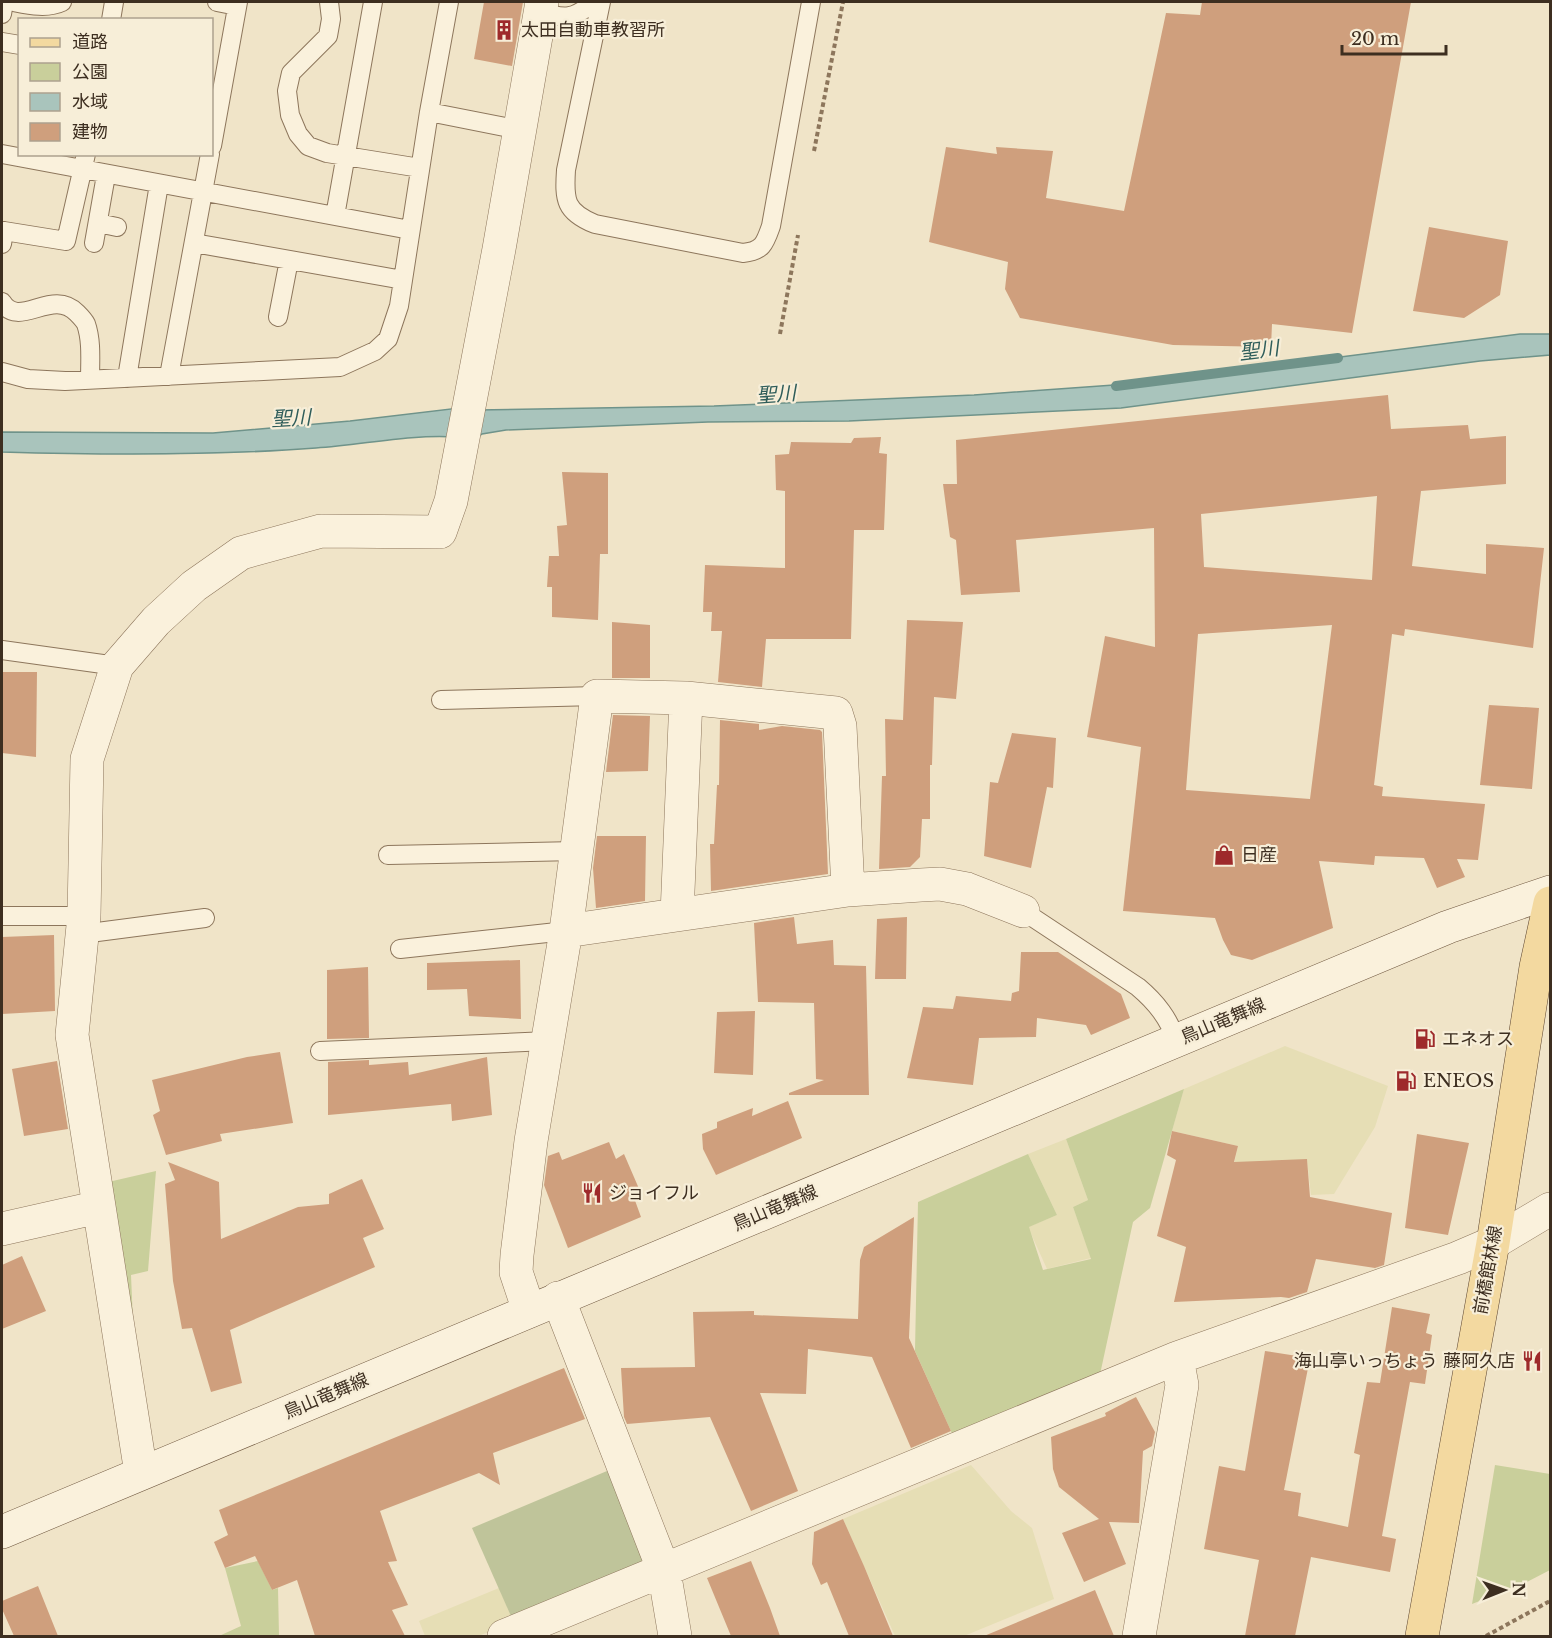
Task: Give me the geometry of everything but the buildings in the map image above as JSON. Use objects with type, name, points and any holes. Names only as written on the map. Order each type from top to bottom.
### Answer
[{"type":"main road","name":"前橋館林線","points":[[1422,1636],[1493,1243],[1536,967],[1551,903]]},
{"type":"street","points":[[141,1473],[72,1035],[83,925],[87,759],[117,666],[156,621],[194,586],[241,553],[321,531],[440,532],[451,501],[541,6]]},
{"type":"street","points":[[675,1636],[664,1571],[544,1304],[516,1272],[531,1141],[566,931],[597,696],[686,698],[836,713],[840,726],[848,890]]},
{"type":"street","points":[[677,915],[686,698]]},
{"type":"street","points":[[566,931],[848,890],[940,884],[967,889],[1023,911]]},
{"type":"street","name":"鳥山竜舞線","points":[[2,1532],[1448,927],[1551,892]]},
{"type":"street","points":[[2,1229],[99,1207]]},
{"type":"street","points":[[504,1636],[1177,1358],[1458,1258],[1493,1243],[1551,1209]]},
{"type":"street","points":[[1139,1636],[1182,1385],[1177,1358]]},
{"type":"lane","points":[[2,14],[4,2]]},
{"type":"lane","points":[[14,2],[40,6],[62,2]]},
{"type":"lane","points":[[111,18],[114,2]]},
{"type":"lane","points":[[214,123],[217,79],[238,4],[217,2]]},
{"type":"lane","points":[[329,2],[331,19],[328,36],[291,73],[287,91],[290,115],[298,134],[308,146],[327,153],[420,168]]},
{"type":"lane","points":[[335,216],[373,2]]},
{"type":"lane","points":[[2,372],[28,379],[65,381],[340,367],[375,351],[388,339],[399,306],[429,112],[449,2]]},
{"type":"lane","points":[[541,6],[558,18],[580,13],[594,2]]},
{"type":"lane","points":[[601,2],[566,170],[564,194],[568,206],[580,218],[595,224],[743,253],[754,252],[765,243],[771,226],[811,2]]},
{"type":"lane","points":[[2,42],[18,45]]},
{"type":"lane","points":[[429,112],[520,130]]},
{"type":"lane","points":[[2,154],[18,156]]},
{"type":"lane","points":[[23,156],[85,162],[106,175],[410,230]]},
{"type":"lane","points":[[169,376],[210,156]]},
{"type":"lane","points":[[2,244],[4,231],[66,241],[85,162]]},
{"type":"lane","points":[[94,243],[106,175]]},
{"type":"lane","points":[[128,378],[159,184]]},
{"type":"lane","points":[[98,223],[117,227]]},
{"type":"lane","points":[[194,243],[403,280]]},
{"type":"lane","points":[[278,317],[289,260]]},
{"type":"lane","points":[[2,302],[12,311],[25,312],[50,304],[64,303],[74,309],[85,322],[89,336],[90,380]]},
{"type":"lane","points":[[2,650],[117,666]]},
{"type":"lane","points":[[441,700],[597,696]]},
{"type":"lane","points":[[388,855],[576,851]]},
{"type":"lane","points":[[1023,911],[1152,999],[1162,1010],[1177,1041]]},
{"type":"lane","points":[[2,916],[83,925],[205,918]]},
{"type":"lane","points":[[400,949],[566,931]]},
{"type":"lane","points":[[320,1052],[548,1041]]},
{"type":"path","points":[[1486,1636],[1551,1601]]},
{"type":"shaded area","points":[[1285,1046],[1388,1086],[1375,1127],[1334,1194],[1311,1195],[1307,1160],[1229,1187],[1238,1146],[1172,1131],[1184,1089]]},
{"type":"shaded area","points":[[1066,1139],[1088,1200],[1073,1207],[1091,1258],[1047,1269],[1028,1227],[1057,1215],[1028,1154]]},
{"type":"shaded area","points":[[971,1465],[1011,1511],[1032,1528],[1054,1599],[964,1636],[895,1636],[843,1519]]},
{"type":"shaded area","points":[[499,1588],[514,1623],[478,1636],[425,1636],[419,1621]]},
{"type":"green space","points":[[1184,1089],[1150,1208],[1133,1222],[1099,1379],[955,1440],[915,1351],[918,1202],[1028,1154],[1057,1215],[1029,1227],[1043,1270],[1091,1259],[1073,1207],[1088,1200],[1066,1139]]},
{"type":"green space","points":[[156,1171],[148,1271],[131,1275],[133,1322],[104,1183]]},
{"type":"green space","points":[[1495,1465],[1550,1474],[1550,1570],[1523,1584],[1472,1604]]},
{"type":"green space","points":[[607,1471],[645,1560],[638,1571],[514,1623],[472,1528]]},
{"type":"green space","points":[[258,1561],[272,1590],[278,1588],[279,1636],[219,1636],[241,1626],[225,1568]]},
{"type":"water","points":[[1520,334],[1550,334],[1550,355],[1480,361],[1121,408],[849,421],[708,422],[506,430],[482,434],[473,441],[477,410],[714,406],[974,395],[1128,384]]},
{"type":"water","points":[[459,408],[456,437],[421,437],[334,447],[198,454],[2,452],[2,432],[213,433],[350,421]]},
{"type":"waterway","name":"聖川","points":[[1116,386],[1338,358]]},
{"type":"place","name":"太田自動車教習所","points":[[504,30]]},
{"type":"place","name":"日産","points":[[1224,855]]},
{"type":"place","name":"エネオス","points":[[1425,1039]]},
{"type":"place","name":"ENEOS","points":[[1406,1081]]},
{"type":"place","name":"ジョイフル","points":[[592,1193]]},
{"type":"place","name":"海山亭いっちょう 藤阿久店","points":[[1532,1361]]}]
